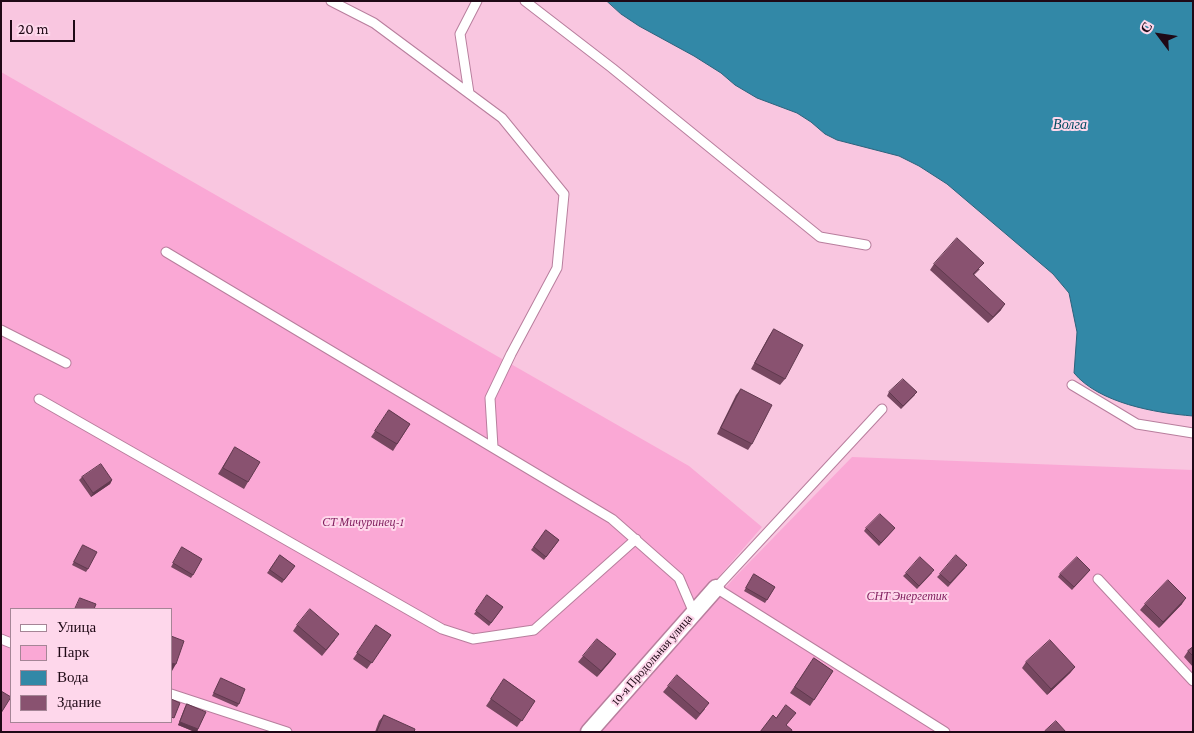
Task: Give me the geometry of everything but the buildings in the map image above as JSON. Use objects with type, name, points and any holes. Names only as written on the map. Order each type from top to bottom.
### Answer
[{"type":"street","name":"10-я Продольная улица","points":[[589,732],[716,588]]},
{"type":"lane","points":[[331,1],[374,23],[502,118],[564,194],[557,268],[490,398],[493,447]]},
{"type":"lane","points":[[469,93],[460,34],[477,1]]},
{"type":"lane","points":[[525,1],[612,68],[820,237],[866,245]]},
{"type":"lane","points":[[166,252],[612,518],[678,578],[694,613]]},
{"type":"lane","points":[[1,330],[66,363]]},
{"type":"lane","points":[[1072,385],[1137,424],[1193,433]]},
{"type":"lane","points":[[38,398],[442,629],[473,639],[534,630],[636,539]]},
{"type":"lane","points":[[882,409],[716,588],[945,732]]},
{"type":"lane","points":[[1098,579],[1193,681]]},
{"type":"lane","points":[[172,694],[288,732]]},
{"type":"green space","name":"СТ Мичуринец-1","points":[[1,72],[689,466],[762,527],[584,732],[1,732]]},
{"type":"green space","name":"СНТ Энергетик","points":[[852,457],[1193,470],[1193,732],[596,732],[735,577]]},
{"type":"water","name":"Волга","points":[[607,1],[1193,1],[1193,416],[1129,405],[1098,392],[1074,373],[1077,332],[1069,293],[1053,274],[947,184],[899,156],[837,140],[825,134],[797,113],[757,98],[694,56],[639,26],[621,14]]}]
